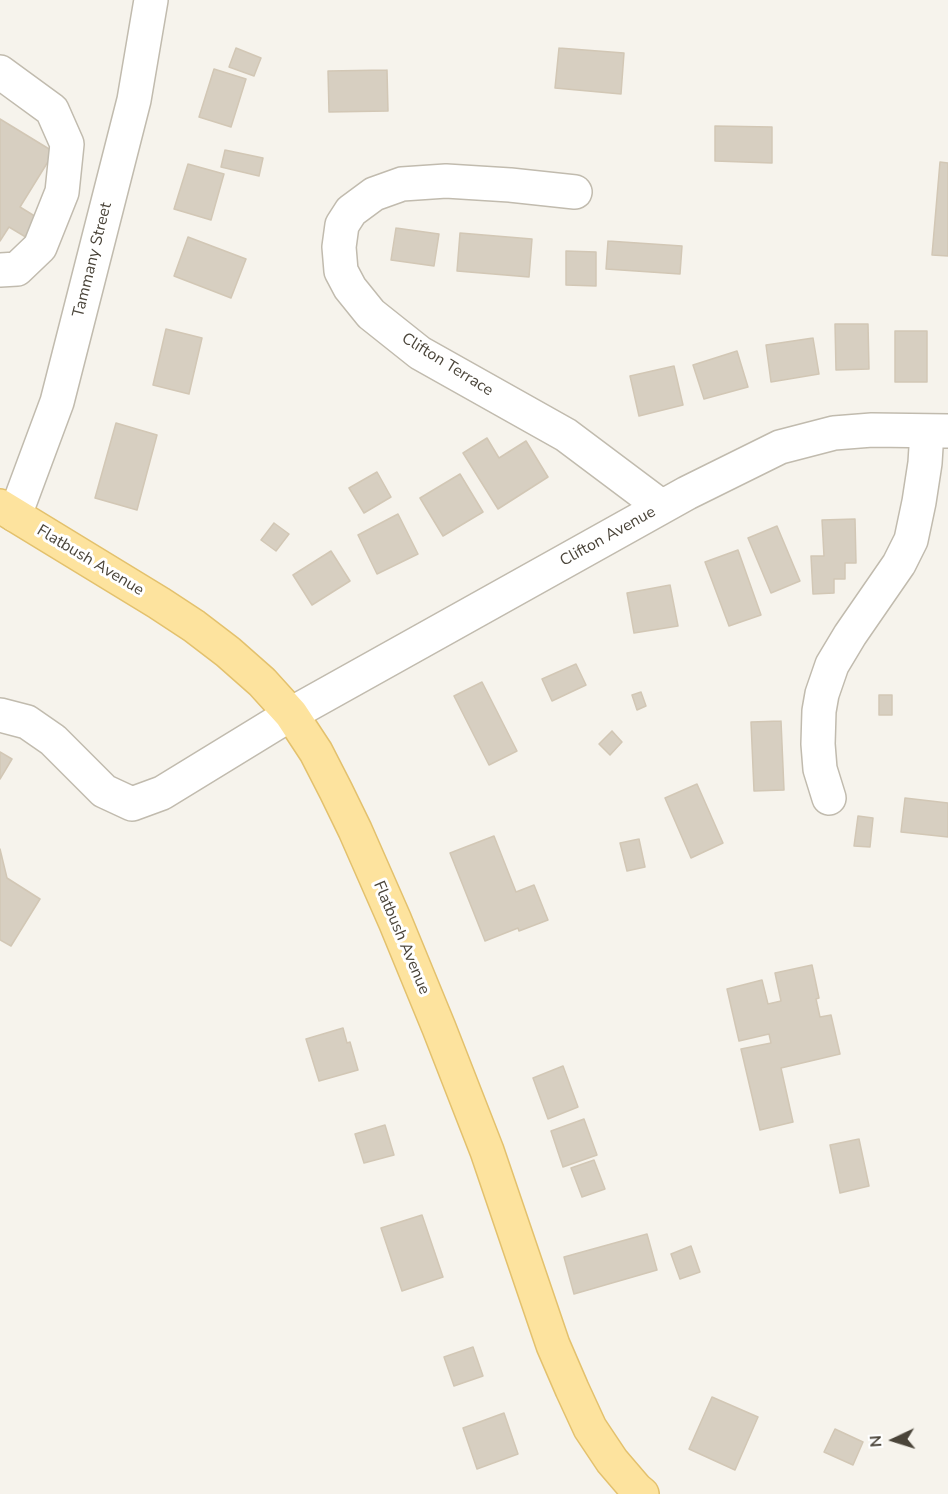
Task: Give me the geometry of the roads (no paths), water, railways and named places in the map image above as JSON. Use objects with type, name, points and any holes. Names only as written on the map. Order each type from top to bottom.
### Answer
[{"type":"main road","name":"Flatbush Avenue","points":[[7,510],[194,626],[228,652],[291,714],[336,791],[395,921],[487,1151],[553,1345],[572,1389],[590,1428],[612,1461],[642,1494]]},
{"type":"street","name":"Tammany Street","points":[[7,510],[57,402],[134,100],[151,0]]},
{"type":"street","points":[[0,72],[52,111],[67,144],[62,192],[40,247],[17,269],[0,270]]},
{"type":"street","name":"Clifton Terrace","points":[[575,192],[446,181],[402,184],[374,194],[351,211],[342,225],[339,247],[341,271],[350,288],[371,314],[420,353],[566,435],[662,507]]},
{"type":"street","name":"Clifton Avenue","points":[[0,714],[27,722],[53,740],[104,791],[132,804],[162,793],[291,714],[687,493],[780,447],[834,433],[872,430],[937,431]]},
{"type":"street","points":[[829,798],[820,769],[818,744],[822,694],[832,665],[899,564],[911,540],[925,463],[937,431]]}]
